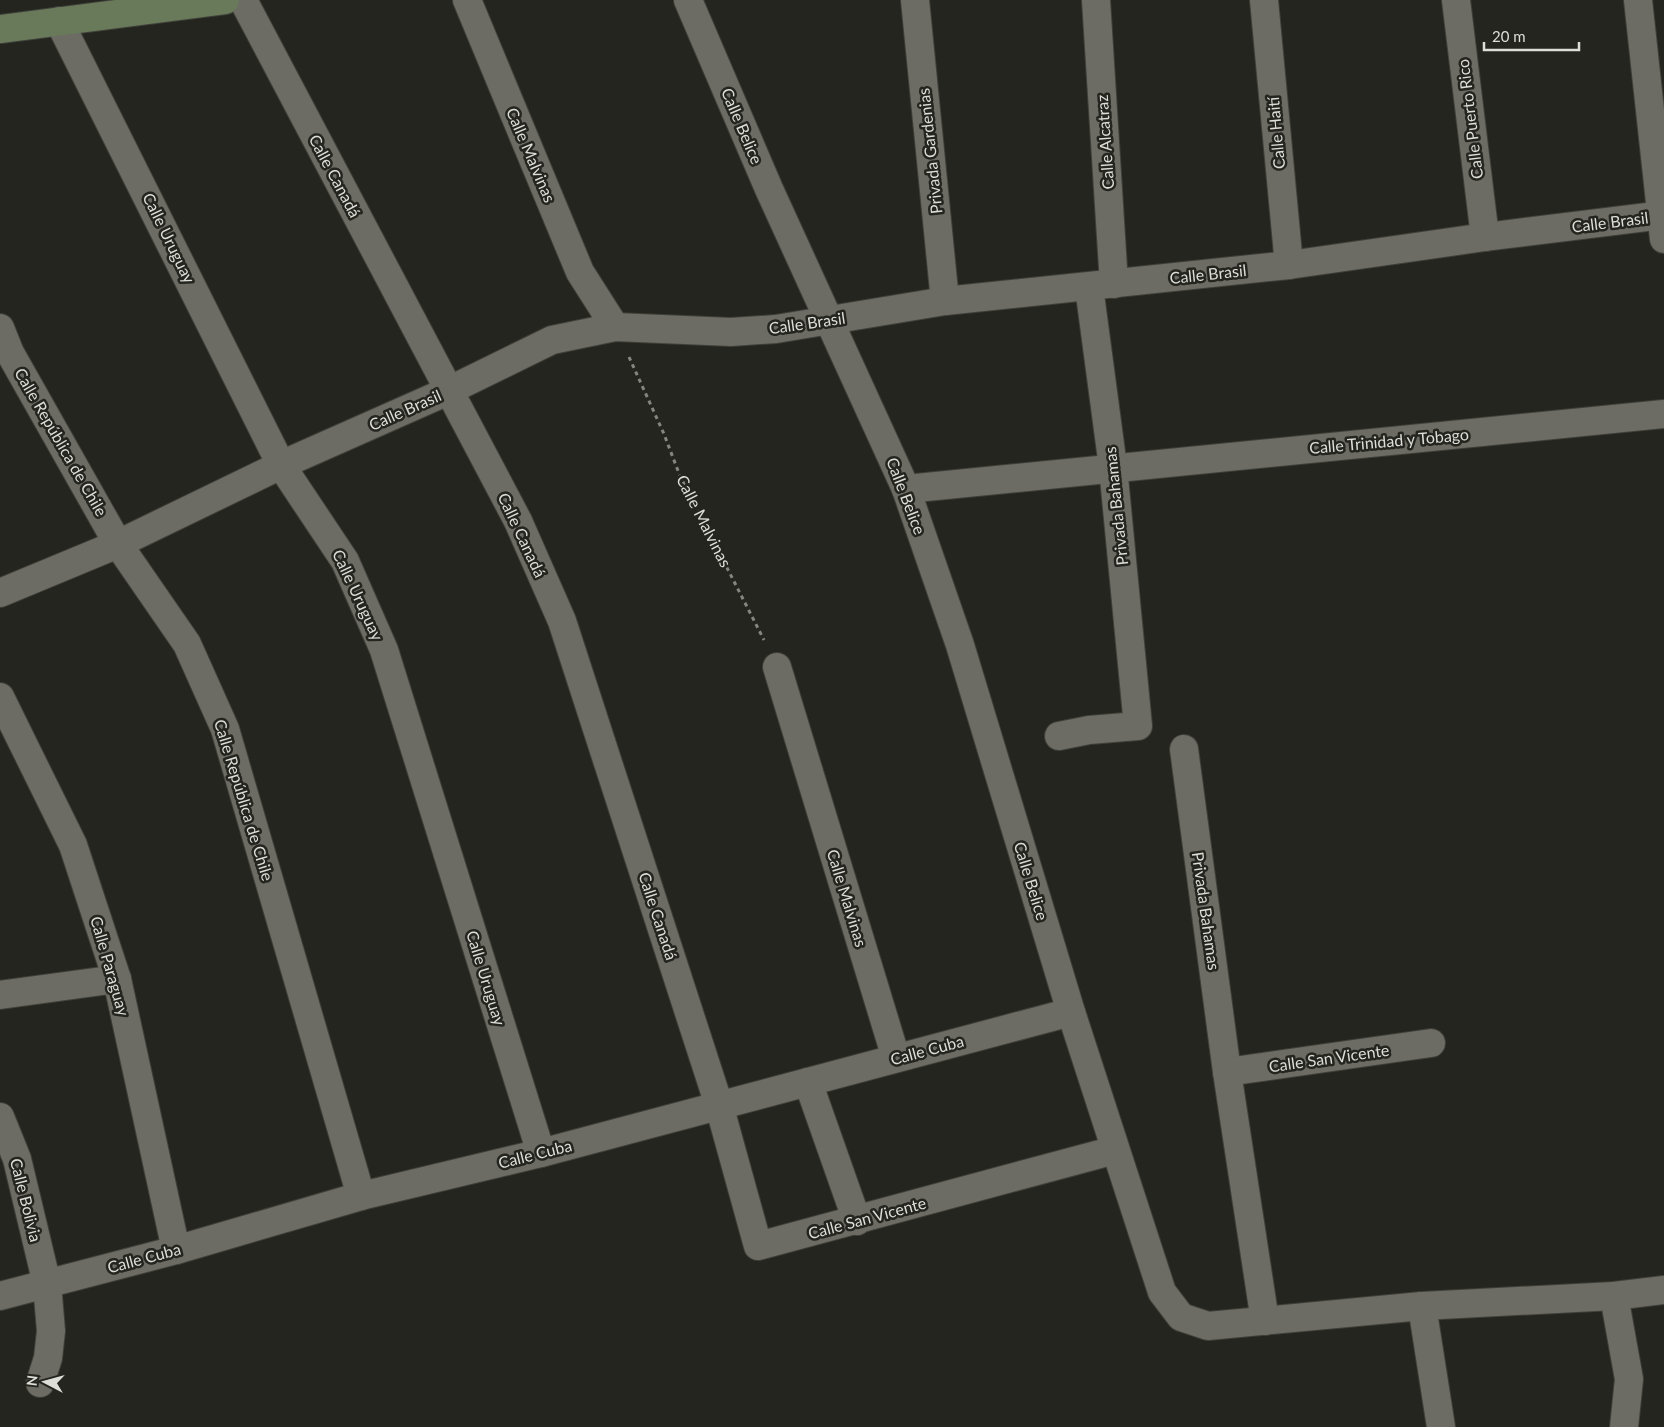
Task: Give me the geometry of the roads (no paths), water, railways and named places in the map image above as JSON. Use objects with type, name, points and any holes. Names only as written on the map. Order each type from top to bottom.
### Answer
[{"type":"street","points":[[0,29],[184,3],[225,0]]},
{"type":"street","name":"Calle Canadá","points":[[243,0],[518,521],[562,621],[719,1105]]},
{"type":"street","name":"Calle Malvinas","points":[[467,0],[580,272],[615,327]]},
{"type":"street","name":"Calle Belice","points":[[688,0],[770,189],[906,489],[960,645],[1071,1012],[1162,1292],[1181,1317],[1208,1326],[1422,1306],[1614,1296],[1664,1290]]},
{"type":"street","name":"Privada Gardenias","points":[[915,0],[946,301]]},
{"type":"street","name":"Calle Alcatraz","points":[[1096,0],[1101,285]]},
{"type":"street","name":"Calle Haití","points":[[1264,0],[1289,265]]},
{"type":"street","name":"Calle Puerto Rico","points":[[1456,0],[1485,237]]},
{"type":"street","points":[[1638,0],[1663,223]]},
{"type":"street","name":"Calle Uruguay","points":[[59,21],[281,465],[345,561],[384,650],[541,1153]]},
{"type":"street","name":"Calle Brasil","points":[[0,594],[118,544],[281,465],[448,391],[552,340],[615,327],[731,332],[776,329],[946,301],[1289,265],[1485,237],[1663,223]]},
{"type":"street","name":"Privada Bahamas","points":[[1059,736],[1089,730],[1138,726],[1113,467],[1101,285]]},
{"type":"street","name":"Calle República de Chile","points":[[0,328],[10,353],[118,544],[187,644],[225,729],[361,1196]]},
{"type":"street","name":"Calle Trinidad y Tobago","points":[[906,489],[1113,467],[1664,414]]},
{"type":"street","name":"Calle Malvinas","points":[[777,667],[896,1058]]},
{"type":"street","name":"Calle Paraguay","points":[[0,697],[73,845],[117,979],[176,1250]]},
{"type":"street","name":"Privada Bahamas","points":[[1184,749],[1227,1072],[1265,1321]]},
{"type":"street","points":[[0,995],[117,979]]},
{"type":"street","name":"Calle Cuba","points":[[0,1296],[176,1250],[361,1196],[541,1153],[1071,1012]]},
{"type":"street","name":"Calle San Vicente","points":[[1227,1072],[1432,1043]]},
{"type":"street","points":[[808,1082],[857,1221]]},
{"type":"street","name":"Calle San Vicente","points":[[719,1105],[758,1246],[857,1221],[1115,1150]]},
{"type":"street","name":"Calle Bolivia","points":[[0,1117],[17,1159],[47,1284],[51,1331],[48,1358],[40,1383]]},
{"type":"street","points":[[1614,1296],[1629,1379],[1624,1427]]},
{"type":"street","points":[[1422,1306],[1441,1427]]}]
